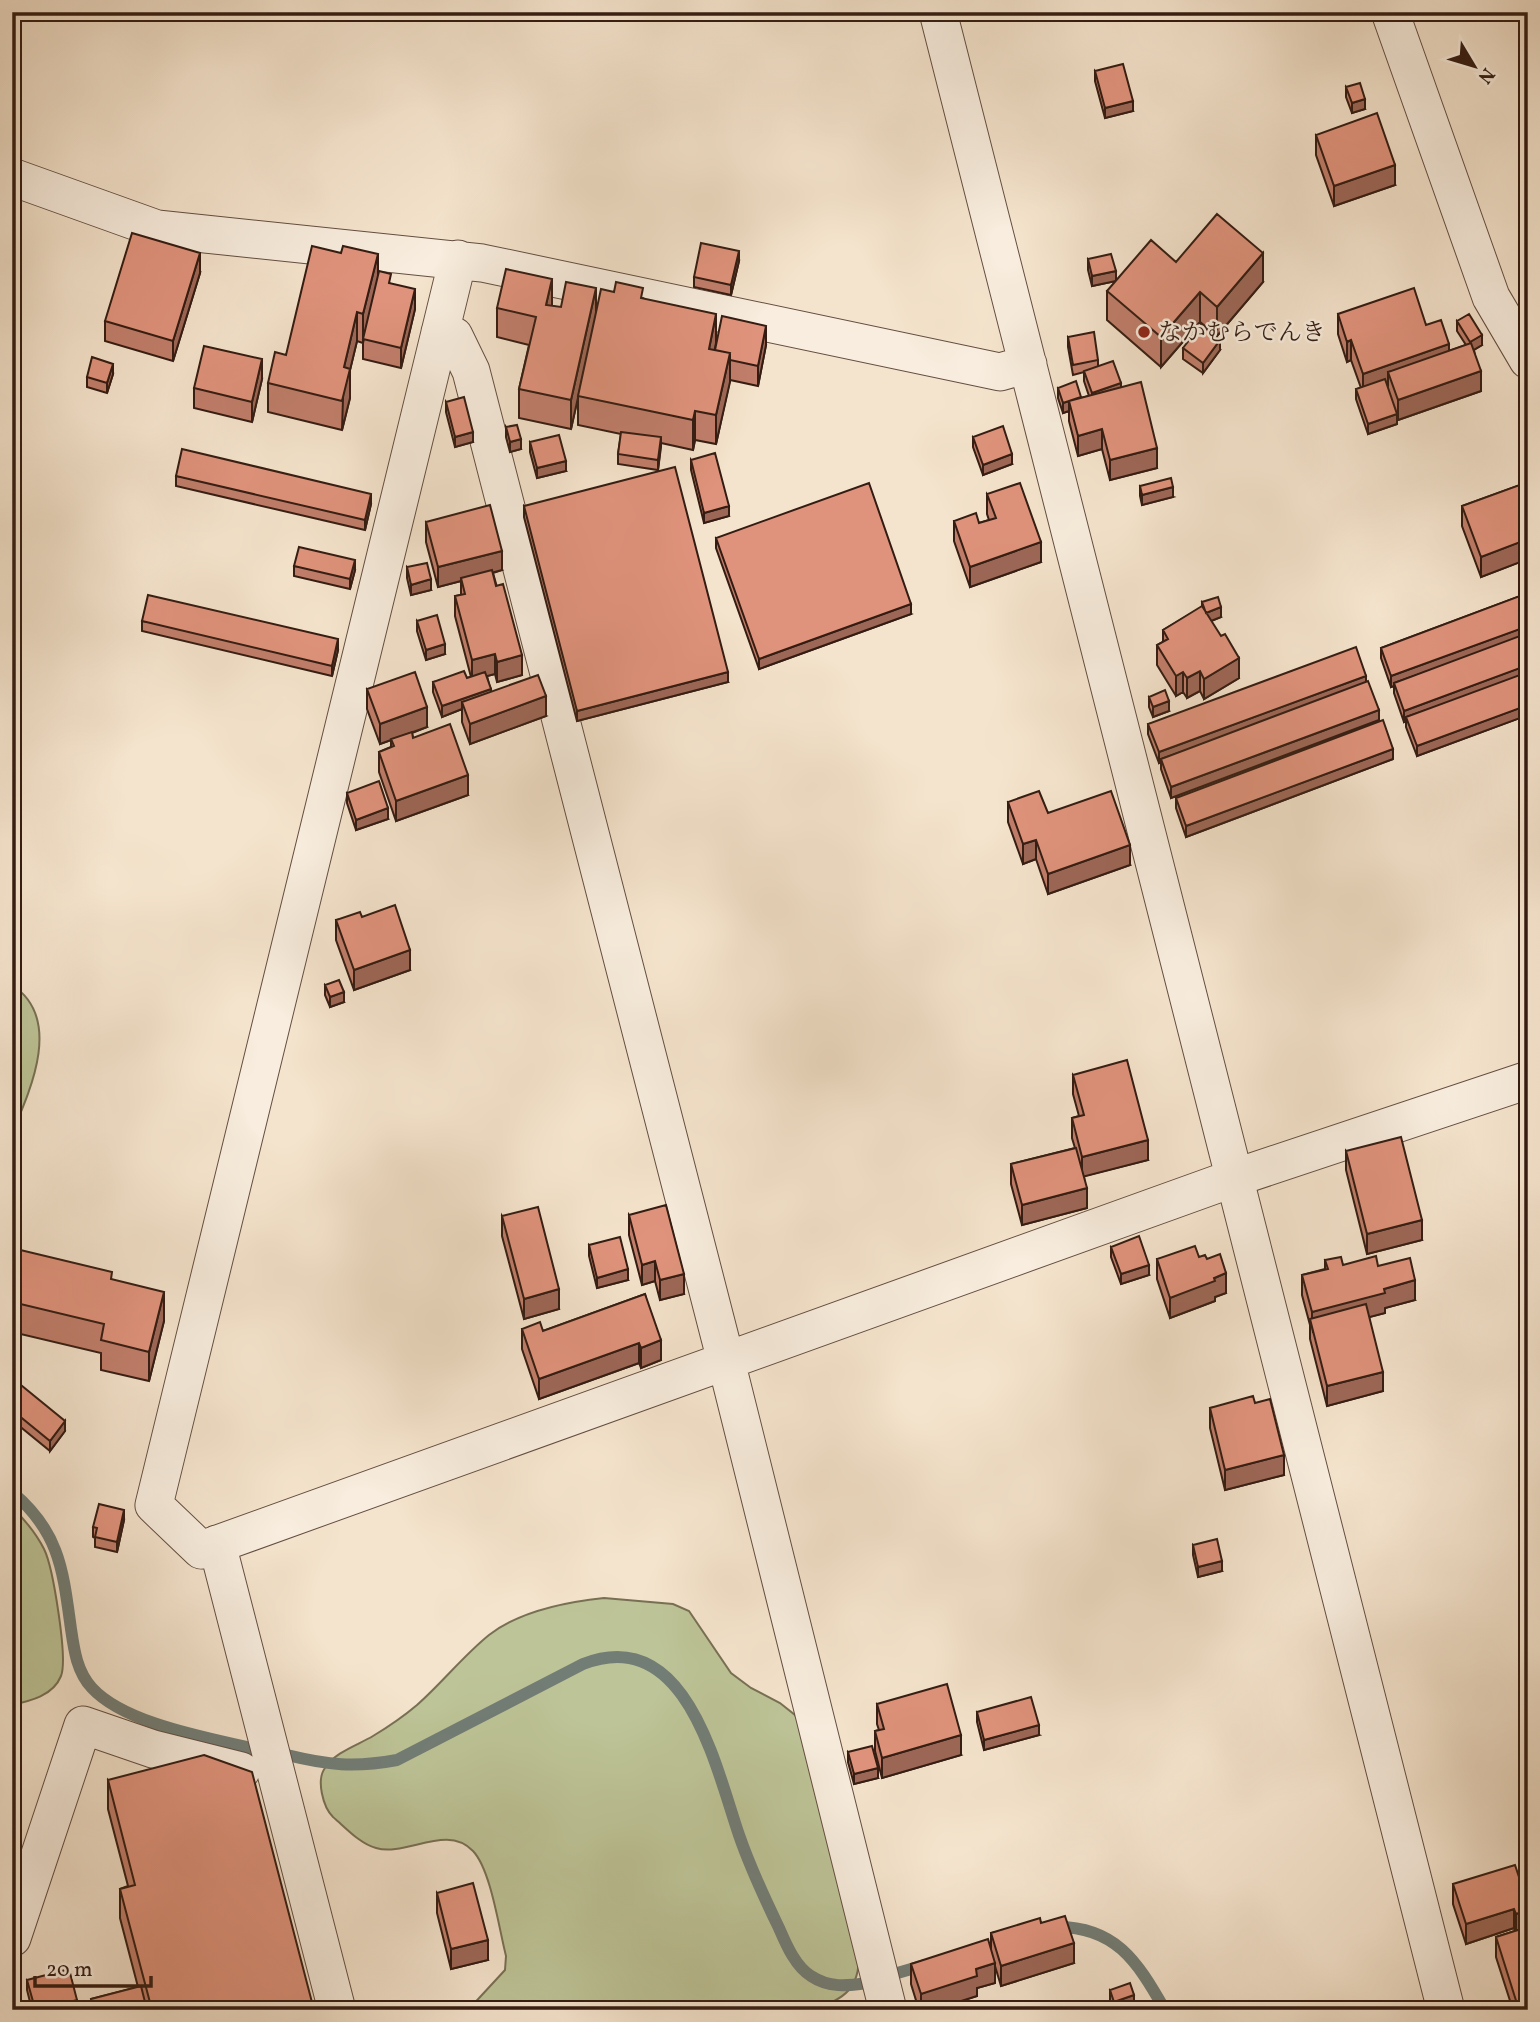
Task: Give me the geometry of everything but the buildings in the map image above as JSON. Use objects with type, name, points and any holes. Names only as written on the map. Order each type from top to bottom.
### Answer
[{"type":"street","points":[[938,12],[1447,2010]]},
{"type":"street","points":[[1390,12],[1491,297],[1528,360]]},
{"type":"street","points":[[12,177],[157,229],[458,259],[522,270],[1000,372],[1028,364]]},
{"type":"street","points":[[458,259],[153,1505],[201,1549],[1234,1178],[1528,1080]]},
{"type":"street","points":[[440,332],[454,336],[471,371],[726,1361],[888,2010]]},
{"type":"street","points":[[217,1544],[337,2010]]},
{"type":"street","points":[[12,1938],[83,1726],[153,1749],[259,1775],[276,1771]]},
{"type":"green space","points":[[12,985],[27,999],[36,1016],[39,1035],[34,1076],[12,1133]]},
{"type":"green space","points":[[12,1507],[34,1532],[48,1559],[58,1613],[63,1666],[57,1683],[47,1693],[12,1705]]},
{"type":"green space","points":[[604,1598],[673,1604],[689,1611],[731,1673],[795,1715],[804,1731],[859,1953],[859,1965],[853,1984],[834,2001],[813,2010],[468,2010],[505,1970],[506,1956],[490,1885],[473,1851],[463,1843],[451,1840],[388,1850],[376,1848],[359,1839],[329,1813],[321,1779],[329,1762],[412,1709],[489,1635],[515,1620],[544,1609]]},
{"type":"waterway","points":[[12,1492],[28,1507],[50,1538],[65,1589],[77,1660],[92,1688],[107,1701],[146,1720],[255,1749]]},
{"type":"waterway","points":[[287,1755],[341,1764],[397,1760],[583,1664],[618,1657],[647,1664],[671,1682],[691,1708],[719,1773],[753,1870],[796,1961],[805,1972],[825,1983],[867,1983]]},
{"type":"waterway","points":[[1053,1927],[1093,1932],[1122,1949],[1144,1976],[1165,2010]]},
{"type":"waterway","points":[[894,1974],[925,1965]]},
{"type":"place","name":"なかむらでんき","points":[[1144,332]]}]
